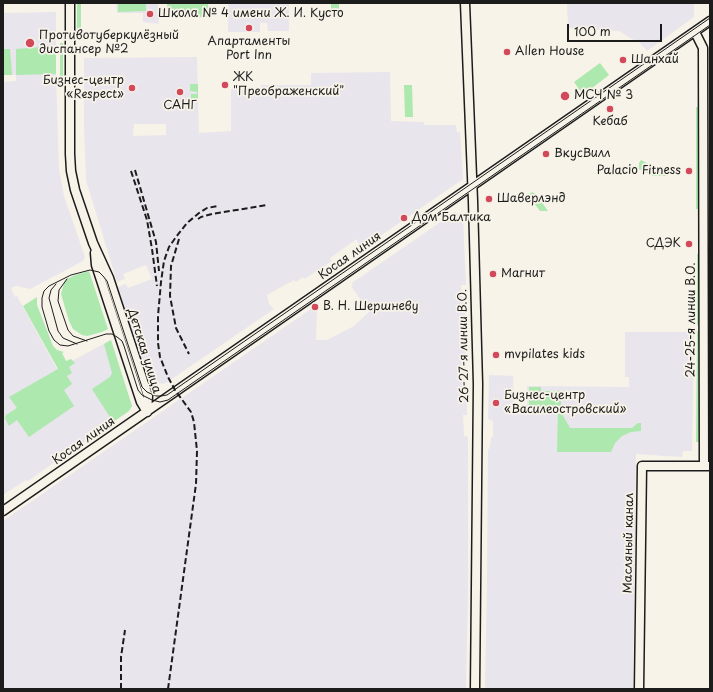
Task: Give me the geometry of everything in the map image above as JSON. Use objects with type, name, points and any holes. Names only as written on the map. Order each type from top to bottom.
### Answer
[{"type":"street","name":"Детская улица","points":[[70,3],[71,171],[75,190],[99,264],[109,278],[148,396],[147,412]]},
{"type":"street","name":"26-27-я линии В.О.","points":[[465,3],[478,384],[475,689]]},
{"type":"street","name":"Косая линия","points":[[3,511],[710,21]]},
{"type":"street","name":"24-25-я линии В.О.","points":[[695,32],[703,48],[707,466]]},
{"type":"street","name":"Масляный канал","points":[[638,689],[642,466],[707,466]]},
{"type":"shaded area","name":"Школа № 4 имени Ж. И. Кусто","points":[[116,3],[158,3],[159,24],[143,22],[143,13],[117,13]]},
{"type":"shaded area","points":[[228,3],[289,3],[289,31],[268,31],[267,23],[260,23],[260,32],[228,32]]},
{"type":"shaded area","points":[[567,3],[694,3],[694,17],[647,51],[639,42],[619,31],[568,28]]},
{"type":"shaded area","points":[[56,12],[59,169],[64,196],[85,257],[83,261],[30,289],[16,286],[11,288],[15,297],[17,296],[57,369],[111,340],[132,406],[129,411],[82,444],[77,442],[71,445],[74,449],[69,452],[67,449],[62,453],[62,457],[28,481],[26,480],[3,495],[3,82],[16,81],[16,75],[3,75],[3,13]]},
{"type":"shaded area","points":[[197,57],[199,133],[231,131],[231,89],[249,89],[249,92],[261,93],[261,85],[311,85],[311,73],[390,72],[391,121],[424,122],[424,125],[456,125],[457,132],[460,132],[463,179],[360,250],[357,239],[330,258],[332,261],[304,279],[303,277],[296,282],[294,280],[267,295],[269,304],[274,309],[166,383],[162,384],[149,379],[146,375],[118,287],[126,284],[128,288],[152,279],[146,265],[123,274],[125,279],[117,282],[86,180],[84,58]],"holes":[[[134,124],[166,124],[166,135],[133,136]]]},
{"type":"shaded area","points":[[455,212],[463,218],[466,285],[461,285],[462,297],[465,298],[467,415],[463,415],[464,436],[468,437],[468,590],[466,689],[3,689],[3,521],[314,307],[317,308],[316,340],[327,340],[354,326],[369,312],[351,286],[353,285],[352,283]]},
{"type":"shaded area","points":[[625,332],[693,332],[694,334],[692,451],[683,451],[682,457],[636,454],[633,689],[485,689],[488,450],[490,447],[491,437],[493,437],[493,421],[488,419],[489,375],[513,376],[514,414],[527,412],[527,386],[629,387],[629,377],[625,377]]},
{"type":"green space","points":[[77,3],[81,3],[81,29],[77,29]]},
{"type":"green space","points":[[118,3],[146,3],[146,11],[118,12]]},
{"type":"green space","points":[[167,3],[208,3],[209,17],[168,18]]},
{"type":"green space","points":[[331,3],[339,3],[339,16],[331,16]]},
{"type":"green space","points":[[60,43],[63,43],[63,79],[60,79]]},
{"type":"green space","points":[[56,46],[56,74],[16,75],[16,49]]},
{"type":"green space","points":[[3,49],[10,49],[12,75],[3,75]]},
{"type":"green space","points":[[600,63],[609,75],[583,95],[574,82]]},
{"type":"green space","points":[[190,84],[198,84],[198,102],[191,102],[191,94],[197,94],[197,92],[190,91]]},
{"type":"green space","points":[[404,85],[412,85],[413,117],[405,117]]},
{"type":"green space","points":[[696,107],[698,107],[698,209],[696,209]]},
{"type":"green space","points":[[641,160],[664,172],[666,176],[653,176],[639,169],[639,163]]},
{"type":"green space","points":[[532,192],[536,194],[548,211],[540,211],[528,195]]},
{"type":"green space","points":[[708,248],[710,248],[710,334],[708,334]]},
{"type":"green space","points":[[697,254],[699,254],[699,324],[697,326]]},
{"type":"green space","points":[[89,271],[108,329],[87,336],[82,335],[73,329],[61,294],[64,283],[67,279]]},
{"type":"green space","points":[[37,297],[37,305],[53,346],[57,350],[64,352],[62,353],[66,361],[71,359],[75,363],[69,367],[72,373],[67,376],[72,384],[64,390],[74,406],[29,437],[17,420],[9,426],[5,418],[6,415],[17,408],[9,397],[58,369],[23,306]]},
{"type":"green space","points":[[697,331],[700,331],[699,442],[696,442]]},
{"type":"green space","points":[[111,340],[132,406],[129,411],[113,422],[92,389],[110,377],[112,373],[104,344]]},
{"type":"green space","points":[[708,383],[710,383],[710,454],[709,454]]},
{"type":"green space","points":[[529,387],[541,387],[541,391],[566,391],[566,394],[561,401],[561,412],[570,428],[632,428],[638,423],[641,423],[641,431],[631,432],[622,436],[615,443],[611,452],[557,452],[558,409],[529,409]]},
{"type":"tram line","points":[[710,18],[167,395],[156,396],[147,392],[142,387],[107,281],[99,272],[90,270],[71,275],[49,286],[44,291],[42,307],[49,331],[54,340],[60,345],[68,346],[106,334],[112,334],[122,341],[138,390],[142,395],[160,402],[168,400],[710,25]]},
{"type":"tram line","points":[[67,279],[59,290],[58,301],[68,330],[73,336],[87,341]]},
{"type":"tram line","points":[[56,284],[51,290],[49,298],[58,331],[63,338],[77,344]]},
{"type":"railway","points":[[135,170],[156,242],[159,271]]},
{"type":"railway","points":[[131,171],[147,220],[157,286]]},
{"type":"railway","points":[[198,219],[212,214],[267,205]]},
{"type":"railway","points":[[168,689],[196,484],[197,451],[194,422],[191,412],[175,390],[160,357],[158,343],[158,316],[161,282],[164,261],[169,247],[176,237],[187,223],[199,213],[207,208],[218,206]]},
{"type":"railway","points":[[179,239],[171,266],[170,296],[176,328],[189,354]]},
{"type":"railway","points":[[121,689],[121,657],[125,630]]},
{"type":"place","name":"Школа № 4 имени Ж. И. Кусто","points":[[150,14]]},
{"type":"place","name":"Апартаменты Port Inn","points":[[249,28]]},
{"type":"place","name":"Противотуберкулёзный диспансер №2","points":[[30,43]]},
{"type":"place","name":"Allen House","points":[[507,52]]},
{"type":"place","name":"Шанхай","points":[[623,60]]},
{"type":"place","name":"ЖК \"Преображенский\"","points":[[225,85]]},
{"type":"place","name":"Бизнес-центр «Respect»","points":[[132,88]]},
{"type":"place","name":"САНГ","points":[[180,92]]},
{"type":"place","name":"МСЧ № 3","points":[[565,96]]},
{"type":"place","name":"Кебаб","points":[[610,109]]},
{"type":"place","name":"ВкусВилл","points":[[546,154]]},
{"type":"place","name":"Palacio Fitness","points":[[689,171]]},
{"type":"place","name":"Шаверлэнд","points":[[489,199]]},
{"type":"place","name":"Дом Балтика","points":[[404,218]]},
{"type":"place","name":"СДЭК","points":[[689,244]]},
{"type":"place","name":"Магнит","points":[[493,274]]},
{"type":"place","name":"В. Н. Шершневу","points":[[315,307]]},
{"type":"place","name":"mvpilates kids","points":[[496,355]]},
{"type":"place","name":"Бизнес-центр «Василеостровский»","points":[[496,403]]}]
